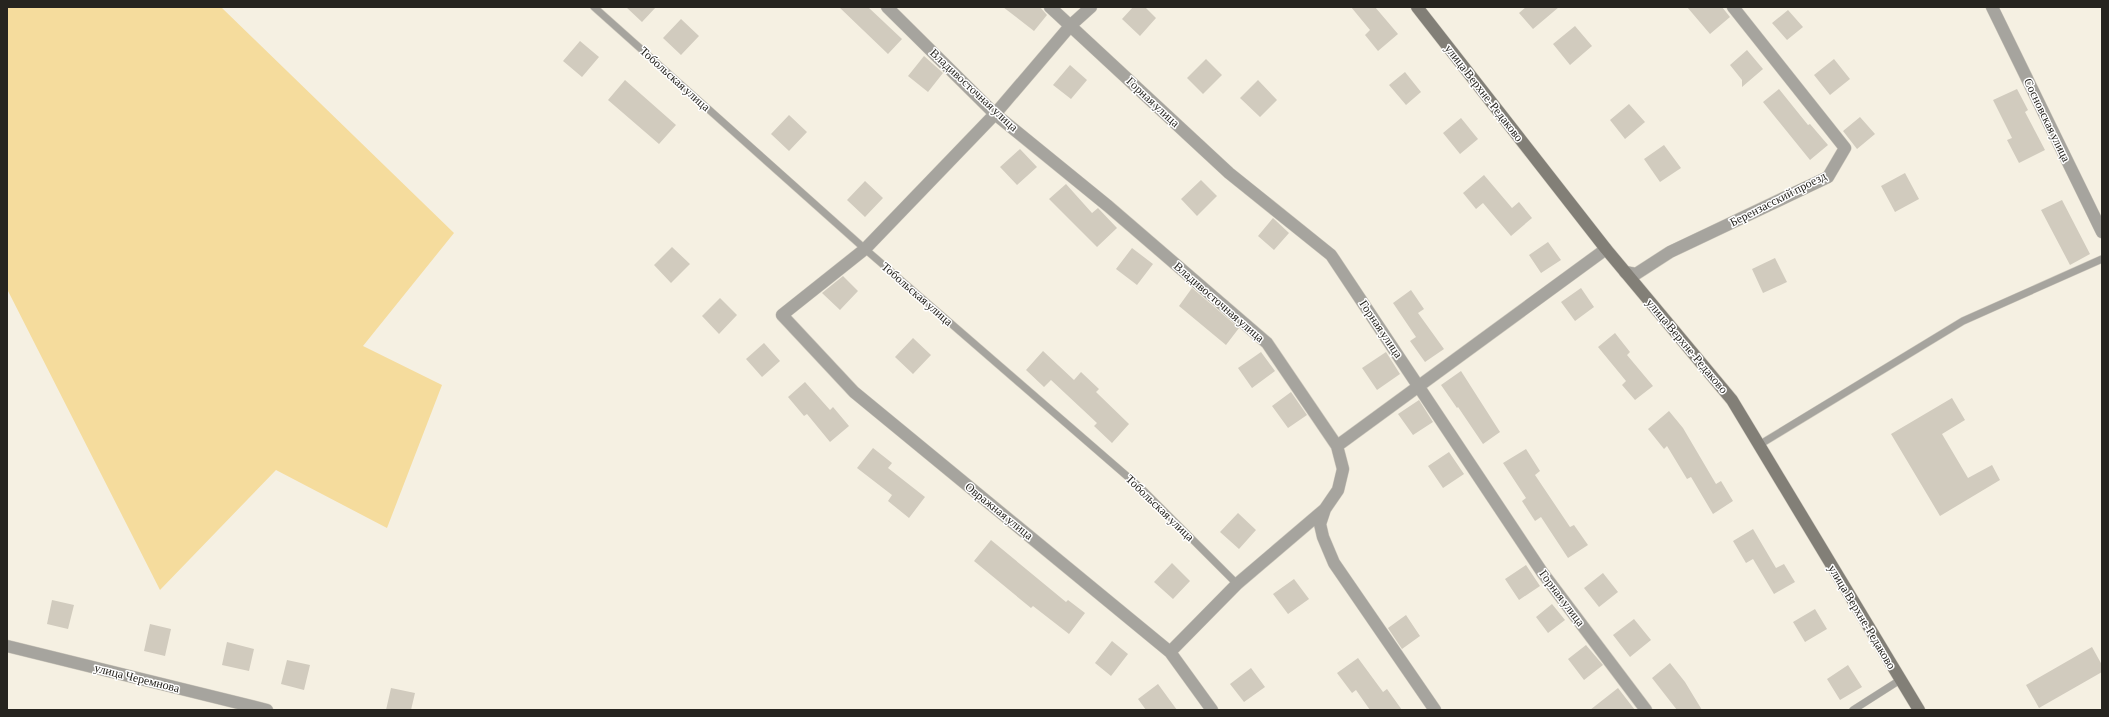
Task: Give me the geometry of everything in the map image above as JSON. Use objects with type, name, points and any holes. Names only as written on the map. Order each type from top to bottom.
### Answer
[{"type":"street","name":"Владивосточная улица","points":[[887,7],[995,114],[1108,206],[1267,343],[1337,446],[1343,469],[1338,490],[1325,509],[1237,584],[1170,652]]},
{"type":"street","name":"Горная улица","points":[[1050,7],[1070,24],[1228,173],[1331,255],[1419,385],[1542,572],[1646,710]]},
{"type":"street","points":[[864,249],[995,114],[1070,24],[1091,7]]},
{"type":"street","name":"улица Верхне-Редаково","points":[[1417,7],[1606,249],[1732,400],[1919,710]]},
{"type":"street","name":"Берензасский проезд","points":[[1625,272],[1636,274],[1670,252],[1828,177],[1845,148],[1733,7]]},
{"type":"street","name":"Сосновская улица","points":[[1992,7],[2102,232]]},
{"type":"street","name":"Овражная улица","points":[[864,249],[782,315],[854,392],[1170,652],[1212,710]]},
{"type":"street","points":[[1337,446],[1606,249]]},
{"type":"street","points":[[1325,509],[1320,524],[1323,537],[1334,563],[1435,710]]},
{"type":"street","name":"улица Черемнова","points":[[7,646],[267,710]]},
{"type":"lane","name":"Тобольская улица","points":[[594,7],[864,249],[1143,490],[1237,584]]},
{"type":"lane","points":[[1759,445],[1963,321],[2102,259]]},
{"type":"lane","points":[[1853,710],[1900,680]]},
{"type":"shaded area","points":[[7,7],[221,7],[454,233],[363,346],[442,385],[387,528],[276,470],[160,590],[7,289]]},
{"type":"building","points":[[626,7],[656,7],[642,22]]},
{"type":"building","points":[[839,7],[868,7],[902,39],[888,54]]},
{"type":"building","points":[[1003,7],[1040,7],[1047,15],[1034,31]]},
{"type":"building","points":[[1133,7],[1145,7],[1156,18],[1140,36],[1122,19]]},
{"type":"building","points":[[1351,7],[1375,7],[1398,34],[1378,51],[1365,35],[1370,30]]},
{"type":"building","points":[[1526,7],[1559,7],[1533,29],[1519,13]]},
{"type":"building","points":[[1687,7],[1722,7],[1730,17],[1710,34]]},
{"type":"building","points":[[1788,10],[1803,27],[1787,40],[1772,23]]},
{"type":"building","points":[[681,19],[699,36],[681,55],[663,38]]},
{"type":"building","points":[[1575,26],[1592,46],[1570,65],[1553,44]]},
{"type":"building","points":[[580,41],[599,57],[582,77],[563,61]]},
{"type":"building","points":[[1747,50],[1763,69],[1742,87],[1742,80],[1730,65]]},
{"type":"building","points":[[924,56],[943,73],[928,92],[908,76]]},
{"type":"building","points":[[1206,59],[1222,75],[1203,94],[1187,78]]},
{"type":"building","points":[[1834,59],[1850,79],[1830,95],[1814,75]]},
{"type":"building","points":[[1070,65],[1087,80],[1071,99],[1053,85]]},
{"type":"building","points":[[1405,72],[1421,92],[1406,105],[1389,85]]},
{"type":"building","points":[[625,80],[676,125],[659,144],[608,100]]},
{"type":"building","points":[[1258,80],[1277,100],[1260,117],[1240,98]]},
{"type":"building","points":[[1779,89],[1808,125],[1810,124],[1828,145],[1810,160],[1763,102]]},
{"type":"building","points":[[2017,89],[2028,110],[2025,112],[2045,150],[2019,163],[2007,140],[2012,138],[1993,100]]},
{"type":"building","points":[[1629,104],[1645,122],[1625,139],[1610,120]]},
{"type":"building","points":[[789,115],[807,132],[789,151],[771,134]]},
{"type":"building","points":[[1860,117],[1875,134],[1857,149],[1843,131]]},
{"type":"building","points":[[1461,118],[1478,139],[1460,154],[1443,133]]},
{"type":"building","points":[[1664,145],[1681,168],[1660,182],[1644,159]]},
{"type":"building","points":[[1020,149],[1037,167],[1017,185],[1000,167]]},
{"type":"building","points":[[1905,173],[1919,199],[1895,212],[1881,186]]},
{"type":"building","points":[[1484,175],[1512,208],[1519,202],[1532,218],[1511,236],[1483,203],[1476,209],[1463,193]]},
{"type":"building","points":[[1201,180],[1217,196],[1197,216],[1181,199]]},
{"type":"building","points":[[865,181],[883,198],[865,217],[847,200]]},
{"type":"building","points":[[1066,184],[1092,213],[1098,208],[1117,228],[1097,247],[1049,199]]},
{"type":"building","points":[[2062,200],[2090,254],[2070,265],[2041,210]]},
{"type":"building","points":[[1273,218],[1289,233],[1274,250],[1258,236]]},
{"type":"building","points":[[1548,242],[1561,260],[1541,273],[1529,255]]},
{"type":"building","points":[[672,247],[690,264],[671,283],[654,265]]},
{"type":"building","points":[[1132,248],[1153,264],[1137,285],[1116,269]]},
{"type":"building","points":[[1775,258],[1787,282],[1763,293],[1752,269]]},
{"type":"building","points":[[843,276],[858,291],[840,310],[822,293]]},
{"type":"building","points":[[1192,288],[1239,328],[1226,345],[1179,306]]},
{"type":"building","points":[[1581,288],[1594,307],[1575,321],[1561,302]]},
{"type":"building","points":[[1411,290],[1424,309],[1418,313],[1444,349],[1425,362],[1410,341],[1416,337],[1393,303]]},
{"type":"building","points":[[720,298],[737,315],[719,334],[702,316]]},
{"type":"building","points":[[1615,333],[1630,352],[1627,355],[1653,386],[1635,400],[1622,385],[1626,381],[1598,347]]},
{"type":"building","points":[[913,338],[931,355],[913,374],[895,357]]},
{"type":"building","points":[[764,343],[780,361],[762,377],[746,359]]},
{"type":"building","points":[[1043,351],[1074,380],[1081,372],[1099,389],[1096,392],[1129,424],[1112,443],[1094,426],[1097,423],[1051,380],[1044,387],[1026,370]]},
{"type":"building","points":[[1261,352],[1275,371],[1252,388],[1238,368]]},
{"type":"building","points":[[1386,352],[1400,374],[1377,390],[1362,368]]},
{"type":"building","points":[[1461,371],[1500,432],[1483,444],[1441,385]]},
{"type":"building","points":[[805,382],[830,410],[833,407],[849,426],[830,442],[807,414],[804,416],[788,397]]},
{"type":"building","points":[[1291,392],[1307,415],[1288,428],[1272,406]]},
{"type":"building","points":[[1952,398],[1965,420],[1942,434],[1968,478],[1992,465],[2000,480],[1940,516],[1891,434]]},
{"type":"building","points":[[1419,400],[1433,422],[1413,435],[1398,414]]},
{"type":"building","points":[[1669,411],[1683,428],[1716,484],[1721,481],[1733,501],[1713,514],[1691,477],[1687,479],[1667,446],[1664,449],[1648,429]]},
{"type":"building","points":[[873,448],[892,463],[888,468],[925,497],[909,518],[888,501],[892,495],[857,468]]},
{"type":"building","points":[[1526,449],[1540,471],[1535,475],[1570,527],[1574,525],[1588,545],[1568,558],[1541,517],[1535,521],[1522,501],[1526,498],[1503,463]]},
{"type":"building","points":[[1449,452],[1464,474],[1443,488],[1428,466]]},
{"type":"building","points":[[1238,513],[1256,530],[1239,549],[1220,532]]},
{"type":"building","points":[[1753,529],[1776,568],[1784,564],[1795,582],[1774,594],[1753,559],[1746,563],[1733,541]]},
{"type":"building","points":[[991,540],[1066,602],[1068,600],[1085,613],[1069,634],[1033,606],[1031,608],[974,561]]},
{"type":"building","points":[[1172,563],[1190,581],[1173,599],[1154,582]]},
{"type":"building","points":[[1526,565],[1540,586],[1519,600],[1505,579]]},
{"type":"building","points":[[1603,573],[1618,592],[1599,607],[1584,588]]},
{"type":"building","points":[[1294,579],[1309,599],[1288,614],[1273,594]]},
{"type":"building","points":[[52,600],[74,605],[68,629],[47,624]]},
{"type":"building","points":[[1552,604],[1565,620],[1548,633],[1536,617]]},
{"type":"building","points":[[1815,609],[1827,629],[1805,642],[1793,622]]},
{"type":"building","points":[[1406,615],[1420,636],[1402,649],[1388,628]]},
{"type":"building","points":[[1634,619],[1651,640],[1630,657],[1613,635]]},
{"type":"building","points":[[150,624],[171,629],[165,656],[144,651]]},
{"type":"building","points":[[1112,641],[1128,654],[1111,676],[1095,663]]},
{"type":"building","points":[[227,642],[254,649],[249,671],[222,665]]},
{"type":"building","points":[[1586,645],[1603,665],[1584,680],[1568,659]]},
{"type":"building","points":[[2092,647],[2102,665],[2102,672],[2039,708],[2026,685]]},
{"type":"building","points":[[1358,658],[1383,692],[1387,689],[1402,710],[1370,710],[1356,690],[1352,693],[1337,673]]},
{"type":"building","points":[[287,660],[310,665],[304,690],[281,684]]},
{"type":"building","points":[[1670,663],[1685,682],[1702,710],[1677,710],[1652,678]]},
{"type":"building","points":[[1848,665],[1862,687],[1840,700],[1827,679]]},
{"type":"building","points":[[1251,668],[1265,687],[1244,702],[1230,684]]},
{"type":"building","points":[[1158,684],[1177,710],[1146,710],[1138,699]]},
{"type":"building","points":[[391,688],[415,693],[411,710],[386,710]]},
{"type":"building","points":[[1618,688],[1635,710],[1590,710]]}]
